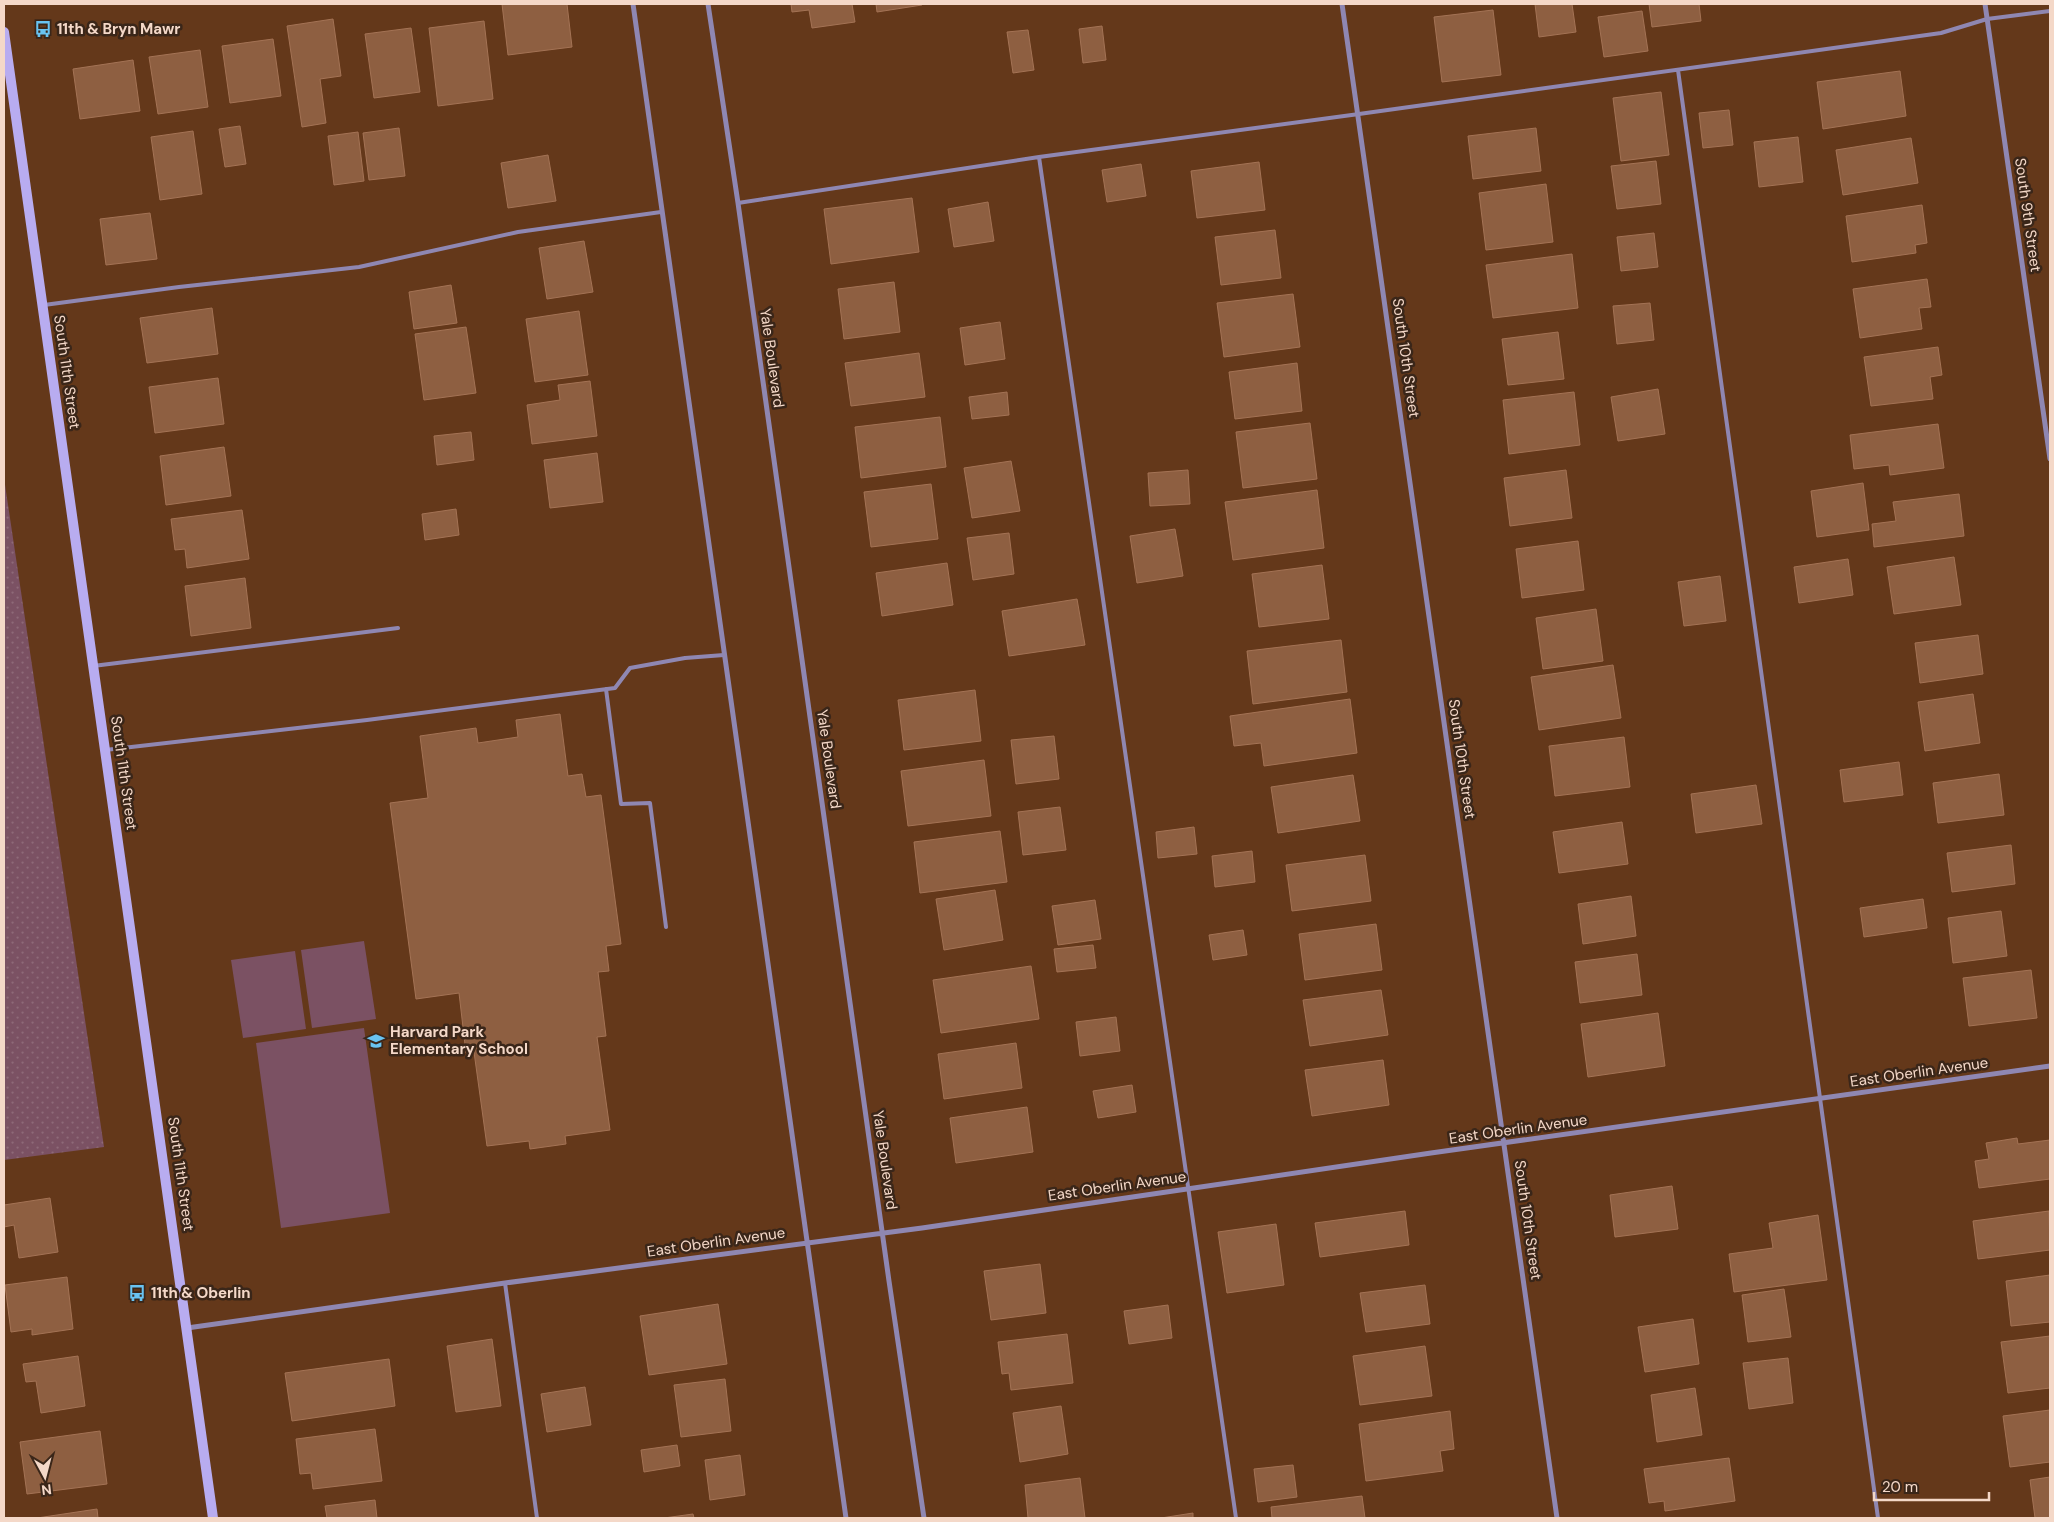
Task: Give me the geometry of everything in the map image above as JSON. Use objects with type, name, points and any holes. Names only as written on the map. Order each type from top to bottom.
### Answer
[{"type":"street","points":[[633,4],[846,1518]]},
{"type":"street","name":"Yale Boulevard","points":[[708,4],[738,203],[924,1518]]},
{"type":"street","name":"South 10th Street","points":[[1342,4],[1557,1518]]},
{"type":"street","name":"South 9th Street","points":[[1985,4],[2050,459]]},
{"type":"street","name":"South 11th Street","points":[[4,32],[213,1518]]},
{"type":"street","name":"East Oberlin Avenue","points":[[187,1328],[883,1232],[2050,1066]]},
{"type":"lane","points":[[738,203],[1039,157],[1678,70],[1941,32],[1987,19],[2050,11]]},
{"type":"lane","points":[[1678,70],[1878,1518]]},
{"type":"lane","points":[[1039,157],[1236,1518]]},
{"type":"lane","points":[[43,305],[359,266],[518,232],[661,212]]},
{"type":"lane","points":[[94,666],[398,628]]},
{"type":"lane","points":[[105,750],[606,690],[615,688],[630,668],[686,658],[724,655]]},
{"type":"lane","points":[[606,690],[621,804],[650,803],[666,927]]},
{"type":"lane","points":[[505,1283],[537,1518]]},
{"type":"shaded area","points":[[4,478],[104,1147],[4,1160]]},
{"type":"shaded area","points":[[364,941],[376,1019],[312,1028],[301,950]]},
{"type":"shaded area","points":[[295,951],[306,1029],[243,1038],[231,960]]},
{"type":"shaded area","points":[[364,1028],[390,1213],[281,1228],[256,1043]]},
{"type":"building","points":[[502,4],[567,4],[572,47],[508,55]]},
{"type":"building","points":[[791,4],[852,4],[855,22],[812,28],[809,10],[792,12]]},
{"type":"building","points":[[876,4],[922,4],[922,5],[877,12]]},
{"type":"building","points":[[1535,4],[1572,4],[1576,32],[1539,37]]},
{"type":"building","points":[[1649,4],[1699,4],[1701,21],[1652,27]]},
{"type":"building","points":[[1493,10],[1501,75],[1442,82],[1434,17]]},
{"type":"building","points":[[1642,11],[1648,51],[1604,57],[1598,17]]},
{"type":"building","points":[[333,19],[341,76],[320,79],[326,123],[302,127],[287,26]]},
{"type":"building","points":[[484,21],[493,99],[438,106],[429,28]]},
{"type":"building","points":[[1102,26],[1106,60],[1083,63],[1079,29]]},
{"type":"building","points":[[411,28],[420,92],[374,98],[365,34]]},
{"type":"building","points":[[1028,30],[1034,70],[1013,73],[1007,32]]},
{"type":"building","points":[[273,39],[281,96],[230,103],[222,46]]},
{"type":"building","points":[[200,50],[208,107],[158,114],[149,57]]},
{"type":"building","points":[[133,60],[140,111],[80,119],[73,69]]},
{"type":"building","points":[[1900,71],[1906,116],[1823,129],[1817,82]]},
{"type":"building","points":[[1661,92],[1669,155],[1621,161],[1613,98]]},
{"type":"building","points":[[1729,110],[1733,145],[1703,148],[1699,113]]},
{"type":"building","points":[[240,126],[246,164],[225,167],[219,129]]},
{"type":"building","points":[[399,128],[405,176],[369,180],[363,133]]},
{"type":"building","points":[[1536,128],[1541,171],[1473,179],[1468,136]]},
{"type":"building","points":[[193,131],[202,194],[160,200],[151,137]]},
{"type":"building","points":[[358,132],[364,181],[334,185],[328,136]]},
{"type":"building","points":[[1798,137],[1803,182],[1759,187],[1754,142]]},
{"type":"building","points":[[1911,138],[1918,183],[1843,195],[1836,150]]},
{"type":"building","points":[[548,155],[556,201],[508,208],[501,163]]},
{"type":"building","points":[[1656,161],[1661,204],[1617,209],[1611,166]]},
{"type":"building","points":[[1259,162],[1265,210],[1197,218],[1191,171]]},
{"type":"building","points":[[1141,164],[1146,196],[1107,202],[1102,170]]},
{"type":"building","points":[[1546,184],[1553,242],[1486,250],[1479,193]]},
{"type":"building","points":[[912,198],[919,252],[831,264],[824,209]]},
{"type":"building","points":[[988,202],[994,241],[954,247],[948,209]]},
{"type":"building","points":[[1922,205],[1927,243],[1915,245],[1916,253],[1852,262],[1846,216]]},
{"type":"building","points":[[150,213],[157,259],[106,265],[100,219]]},
{"type":"building","points":[[1275,230],[1281,278],[1221,285],[1215,237]]},
{"type":"building","points":[[1654,233],[1658,267],[1621,271],[1617,237]]},
{"type":"building","points":[[584,241],[593,292],[547,299],[539,248]]},
{"type":"building","points":[[1572,254],[1578,308],[1493,318],[1486,265]]},
{"type":"building","points":[[1927,279],[1931,307],[1919,308],[1922,329],[1860,338],[1853,289]]},
{"type":"building","points":[[894,282],[900,332],[844,339],[838,289]]},
{"type":"building","points":[[451,285],[457,323],[414,329],[409,292]]},
{"type":"building","points":[[1293,294],[1300,347],[1224,357],[1217,303]]},
{"type":"building","points":[[1650,303],[1654,340],[1617,344],[1613,306]]},
{"type":"building","points":[[212,308],[218,354],[147,363],[140,318]]},
{"type":"building","points":[[579,311],[588,375],[535,382],[526,319]]},
{"type":"building","points":[[1000,322],[1005,359],[965,365],[960,328]]},
{"type":"building","points":[[466,327],[476,393],[424,400],[415,334]]},
{"type":"building","points":[[1558,332],[1564,379],[1508,385],[1502,339]]},
{"type":"building","points":[[1938,347],[1942,375],[1930,377],[1933,399],[1871,406],[1864,357]]},
{"type":"building","points":[[919,353],[925,397],[851,406],[845,363]]},
{"type":"building","points":[[1297,363],[1302,411],[1235,419],[1229,372]]},
{"type":"building","points":[[218,378],[224,424],[155,433],[149,387]]},
{"type":"building","points":[[590,381],[597,436],[532,444],[527,405],[560,400],[558,385]]},
{"type":"building","points":[[1658,389],[1665,434],[1618,441],[1611,397]]},
{"type":"building","points":[[1007,392],[1009,415],[972,419],[969,397]]},
{"type":"building","points":[[1574,392],[1580,445],[1509,454],[1503,400]]},
{"type":"building","points":[[940,417],[946,467],[861,478],[855,427]]},
{"type":"building","points":[[1310,423],[1317,479],[1243,488],[1236,432]]},
{"type":"building","points":[[1938,424],[1944,468],[1890,475],[1889,465],[1854,469],[1850,435]]},
{"type":"building","points":[[471,432],[474,460],[437,465],[434,436]]},
{"type":"building","points":[[224,447],[231,496],[166,505],[160,456]]},
{"type":"building","points":[[597,453],[603,502],[550,508],[544,460]]},
{"type":"building","points":[[1011,461],[1020,511],[972,518],[964,468]]},
{"type":"building","points":[[1188,470],[1190,504],[1150,506],[1148,473]]},
{"type":"building","points":[[1566,470],[1572,518],[1510,526],[1504,478]]},
{"type":"building","points":[[1863,483],[1869,530],[1817,537],[1811,491]]},
{"type":"building","points":[[931,484],[938,539],[871,547],[864,492]]},
{"type":"building","points":[[1317,490],[1324,548],[1233,560],[1225,502]]},
{"type":"building","points":[[1959,494],[1964,536],[1874,547],[1872,524],[1896,521],[1893,502]]},
{"type":"building","points":[[456,509],[459,535],[425,540],[422,514]]},
{"type":"building","points":[[242,510],[249,559],[187,568],[185,549],[175,550],[171,519]]},
{"type":"building","points":[[1175,529],[1183,576],[1137,583],[1130,536]]},
{"type":"building","points":[[1009,533],[1014,574],[973,580],[967,538]]},
{"type":"building","points":[[1578,541],[1584,590],[1522,598],[1516,549]]},
{"type":"building","points":[[1954,557],[1961,605],[1894,614],[1887,567]]},
{"type":"building","points":[[1848,559],[1853,595],[1799,603],[1794,567]]},
{"type":"building","points":[[947,563],[953,605],[882,616],[876,573]]},
{"type":"building","points":[[1322,565],[1329,619],[1259,627],[1252,574]]},
{"type":"building","points":[[1720,576],[1726,621],[1684,626],[1678,582]]},
{"type":"building","points":[[245,578],[251,628],[191,636],[185,586]]},
{"type":"building","points":[[1077,599],[1085,645],[1009,656],[1002,611]]},
{"type":"building","points":[[1596,609],[1603,661],[1543,669],[1536,618]]},
{"type":"building","points":[[1978,635],[1983,674],[1920,683],[1915,643]]},
{"type":"building","points":[[1341,640],[1347,692],[1253,704],[1247,651]]},
{"type":"building","points":[[1613,665],[1621,718],[1539,730],[1531,677]]},
{"type":"building","points":[[975,690],[981,741],[904,750],[898,700]]},
{"type":"building","points":[[1973,694],[1980,743],[1925,751],[1918,702]]},
{"type":"building","points":[[1350,699],[1357,753],[1264,766],[1261,743],[1234,746],[1230,716]]},
{"type":"building","points":[[560,714],[568,776],[582,774],[586,797],[601,795],[621,944],[606,946],[609,971],[598,972],[606,1036],[597,1037],[610,1130],[565,1136],[566,1144],[530,1149],[529,1141],[487,1146],[474,1052],[466,1053],[459,993],[416,999],[390,803],[428,798],[420,736],[476,728],[478,743],[518,737],[516,720]]},
{"type":"building","points":[[1054,736],[1059,779],[1016,784],[1011,740]]},
{"type":"building","points":[[1624,737],[1630,787],[1555,796],[1549,746]]},
{"type":"building","points":[[984,760],[991,816],[908,826],[901,771]]},
{"type":"building","points":[[1899,762],[1903,795],[1844,802],[1840,770]]},
{"type":"building","points":[[1999,774],[2004,815],[1938,823],[1933,783]]},
{"type":"building","points":[[1353,775],[1360,821],[1278,833],[1271,787]]},
{"type":"building","points":[[1756,785],[1762,824],[1696,833],[1691,794]]},
{"type":"building","points":[[1060,807],[1066,850],[1023,855],[1018,812]]},
{"type":"building","points":[[1622,822],[1628,864],[1559,873],[1553,832]]},
{"type":"building","points":[[1194,827],[1197,854],[1158,858],[1156,832]]},
{"type":"building","points":[[1000,831],[1007,882],[920,893],[914,842]]},
{"type":"building","points":[[2011,845],[2015,884],[1952,892],[1947,853]]},
{"type":"building","points":[[1252,851],[1255,882],[1215,887],[1212,856]]},
{"type":"building","points":[[1365,855],[1371,901],[1292,911],[1286,865]]},
{"type":"building","points":[[995,890],[1003,940],[944,950],[936,899]]},
{"type":"building","points":[[1631,896],[1636,936],[1583,944],[1578,904]]},
{"type":"building","points":[[1923,899],[1927,928],[1864,937],[1860,908]]},
{"type":"building","points":[[1095,900],[1101,939],[1058,945],[1052,906]]},
{"type":"building","points":[[2001,911],[2007,956],[1953,963],[1948,918]]},
{"type":"building","points":[[1376,924],[1382,970],[1305,980],[1299,934]]},
{"type":"building","points":[[1243,930],[1247,955],[1213,960],[1209,935]]},
{"type":"building","points":[[1093,945],[1096,968],[1057,972],[1054,949]]},
{"type":"building","points":[[1637,954],[1642,995],[1580,1003],[1575,962]]},
{"type":"building","points":[[1031,966],[1039,1019],[941,1033],[933,980]]},
{"type":"building","points":[[2031,970],[2037,1018],[1969,1026],[1963,978]]},
{"type":"building","points":[[1381,990],[1388,1035],[1310,1046],[1303,1000]]},
{"type":"building","points":[[1658,1013],[1665,1066],[1588,1077],[1581,1024]]},
{"type":"building","points":[[1116,1017],[1120,1051],[1080,1056],[1076,1022]]},
{"type":"building","points":[[1016,1043],[1022,1088],[944,1099],[938,1054]]},
{"type":"building","points":[[1383,1060],[1389,1105],[1312,1116],[1305,1070]]},
{"type":"building","points":[[1132,1085],[1136,1112],[1098,1118],[1093,1091]]},
{"type":"building","points":[[1027,1107],[1033,1152],[956,1163],[950,1118]]},
{"type":"building","points":[[2017,1138],[2018,1144],[2050,1140],[2050,1179],[1979,1188],[1975,1161],[1989,1159],[1986,1143]]},
{"type":"building","points":[[1672,1186],[1678,1229],[1615,1237],[1610,1195]]},
{"type":"building","points":[[50,1198],[58,1252],[19,1258],[14,1225],[4,1227],[4,1205]]},
{"type":"building","points":[[1405,1211],[1409,1245],[1320,1257],[1315,1223]]},
{"type":"building","points":[[2049,1211],[2050,1250],[1978,1259],[1973,1221]]},
{"type":"building","points":[[1818,1215],[1827,1280],[1734,1292],[1729,1254],[1773,1248],[1769,1223]]},
{"type":"building","points":[[1276,1224],[1284,1285],[1227,1293],[1218,1232]]},
{"type":"building","points":[[1040,1264],[1046,1313],[991,1320],[984,1271]]},
{"type":"building","points":[[2050,1275],[2050,1322],[2011,1326],[2006,1281]]},
{"type":"building","points":[[67,1277],[73,1329],[32,1335],[32,1329],[11,1332],[5,1285]]},
{"type":"building","points":[[1425,1285],[1430,1324],[1366,1332],[1360,1293]]},
{"type":"building","points":[[1784,1289],[1791,1337],[1748,1342],[1742,1295]]},
{"type":"building","points":[[718,1304],[727,1364],[649,1375],[640,1316]]},
{"type":"building","points":[[1168,1305],[1172,1338],[1129,1344],[1124,1311]]},
{"type":"building","points":[[1693,1319],[1699,1364],[1645,1372],[1638,1327]]},
{"type":"building","points":[[1067,1334],[1073,1383],[1011,1390],[1009,1373],[1002,1374],[998,1342]]},
{"type":"building","points":[[2050,1336],[2050,1388],[2008,1393],[2001,1342]]},
{"type":"building","points":[[492,1339],[501,1406],[456,1412],[447,1346]]},
{"type":"building","points":[[1425,1346],[1432,1396],[1360,1405],[1353,1356]]},
{"type":"building","points":[[78,1356],[85,1406],[41,1413],[36,1381],[26,1382],[23,1364]]},
{"type":"building","points":[[1788,1358],[1793,1403],[1749,1409],[1743,1363]]},
{"type":"building","points":[[389,1359],[395,1406],[292,1421],[285,1373]]},
{"type":"building","points":[[725,1379],[731,1431],[681,1437],[674,1385]]},
{"type":"building","points":[[585,1387],[591,1425],[547,1432],[541,1394]]},
{"type":"building","points":[[1695,1388],[1702,1435],[1657,1442],[1651,1395]]},
{"type":"building","points":[[1061,1406],[1068,1454],[1020,1462],[1013,1413]]},
{"type":"building","points":[[2050,1410],[2050,1462],[2010,1467],[2003,1416]]},
{"type":"building","points":[[1450,1411],[1454,1449],[1440,1451],[1443,1471],[1366,1481],[1359,1424]]},
{"type":"building","points":[[375,1429],[382,1481],[313,1489],[311,1473],[300,1474],[296,1439]]},
{"type":"building","points":[[100,1431],[107,1484],[27,1494],[20,1442]]},
{"type":"building","points":[[677,1445],[680,1466],[644,1472],[641,1450]]},
{"type":"building","points":[[740,1455],[745,1495],[710,1500],[705,1460]]},
{"type":"building","points":[[1729,1458],[1735,1501],[1665,1511],[1664,1501],[1649,1503],[1644,1469]]},
{"type":"building","points":[[1293,1465],[1297,1497],[1258,1502],[1254,1469]]},
{"type":"building","points":[[2050,1477],[2050,1518],[2035,1518],[2030,1480]]},
{"type":"building","points":[[1080,1478],[1085,1518],[1028,1518],[1025,1485]]},
{"type":"building","points":[[1362,1496],[1365,1518],[1272,1518],[1271,1507]]},
{"type":"building","points":[[375,1500],[377,1518],[327,1518],[325,1506]]},
{"type":"building","points":[[97,1509],[98,1518],[37,1518]]},
{"type":"building","points":[[1193,1513],[1193,1518],[1161,1518]]},
{"type":"building","points":[[693,1514],[694,1518],[664,1518]]},
{"type":"place","name":"11th & Bryn Mawr","points":[[43,29]]},
{"type":"place","name":"Harvard Park Elementary School","points":[[376,1041]]},
{"type":"place","name":"11th & Oberlin","points":[[137,1293]]}]
